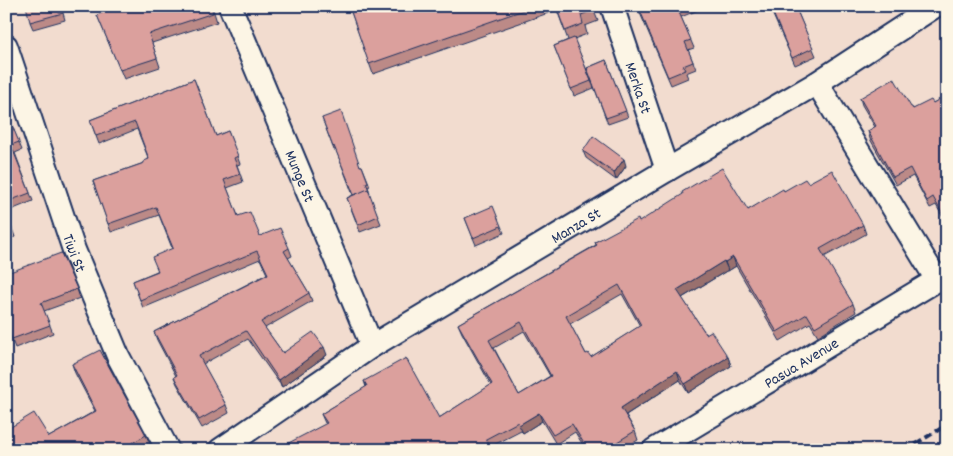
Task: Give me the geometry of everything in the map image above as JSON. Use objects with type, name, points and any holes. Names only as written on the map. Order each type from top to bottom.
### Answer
[{"type":"street","name":"Munge St","points":[[230,6],[372,346]]},
{"type":"street","name":"Merka St","points":[[612,6],[667,170]]},
{"type":"street","name":"Manza St","points":[[220,450],[372,346],[817,83],[935,6]]},
{"type":"street","name":"Tiwi St","points":[[6,46],[74,250],[118,356],[168,450]]},
{"type":"street","points":[[817,83],[942,277]]},
{"type":"street","name":"Pasua Avenue","points":[[654,450],[942,277]]},
{"type":"building","points":[[26,6],[61,6],[63,13],[30,22]]},
{"type":"building","points":[[119,6],[211,6],[213,13],[149,34],[157,58],[120,70],[97,15]]},
{"type":"building","points":[[349,6],[535,6],[369,64]]},
{"type":"building","points":[[556,6],[592,6],[594,10],[581,15],[583,24],[565,31]]},
{"type":"building","points":[[637,6],[688,6],[678,10],[691,40],[685,42],[693,62],[683,66],[685,70],[668,77]]},
{"type":"building","points":[[770,6],[795,6],[813,48],[792,58]]},
{"type":"building","points":[[574,38],[591,81],[571,89],[554,46]]},
{"type":"building","points":[[606,60],[626,111],[606,118],[587,68]]},
{"type":"building","points":[[894,78],[913,109],[931,100],[933,103],[947,95],[947,222],[933,197],[927,201],[910,168],[893,177],[868,131],[876,126],[860,98]]},
{"type":"building","points":[[194,79],[216,136],[228,131],[238,156],[234,158],[240,174],[224,180],[238,216],[250,212],[260,236],[280,228],[289,248],[284,251],[309,293],[261,322],[283,353],[313,332],[324,347],[279,380],[246,331],[199,356],[226,405],[199,420],[174,377],[177,375],[154,332],[268,274],[257,251],[140,300],[133,281],[158,271],[152,257],[173,248],[156,207],[108,224],[93,181],[144,163],[144,161],[149,159],[135,122],[96,136],[90,120]]},
{"type":"building","points":[[6,111],[19,142],[11,145],[30,193],[6,202]]},
{"type":"building","points":[[341,111],[360,166],[362,166],[368,182],[366,183],[369,190],[354,195],[322,118]]},
{"type":"building","points":[[593,136],[624,159],[614,173],[583,151]]},
{"type":"building","points":[[722,168],[748,210],[783,189],[784,191],[805,179],[808,183],[832,170],[863,225],[820,249],[853,304],[815,327],[807,314],[777,332],[733,257],[724,261],[677,290],[706,334],[711,331],[728,357],[685,384],[677,371],[621,408],[635,431],[604,450],[588,450],[572,424],[553,435],[539,413],[519,425],[518,422],[486,439],[492,450],[277,450],[327,423],[321,414],[367,386],[364,381],[406,358],[439,418],[492,384],[458,324],[597,245],[595,242],[638,219],[639,222],[683,194],[682,192]],"holes":[[[619,285],[641,325],[591,357],[588,353],[586,354],[566,316]],[[521,322],[551,376],[519,395],[489,340]]]},
{"type":"building","points":[[368,189],[378,216],[358,225],[347,198]]},
{"type":"building","points":[[493,206],[501,226],[473,238],[465,218]]},
{"type":"building","points":[[6,213],[12,229],[6,231]]},
{"type":"building","points":[[61,253],[77,289],[41,303],[50,325],[12,339],[6,325],[6,261],[10,272]]},
{"type":"building","points":[[100,350],[146,435],[120,450],[6,450],[6,430],[34,413],[49,437],[96,411],[72,364]]},
{"type":"railway","points":[[905,450],[947,425]]}]
